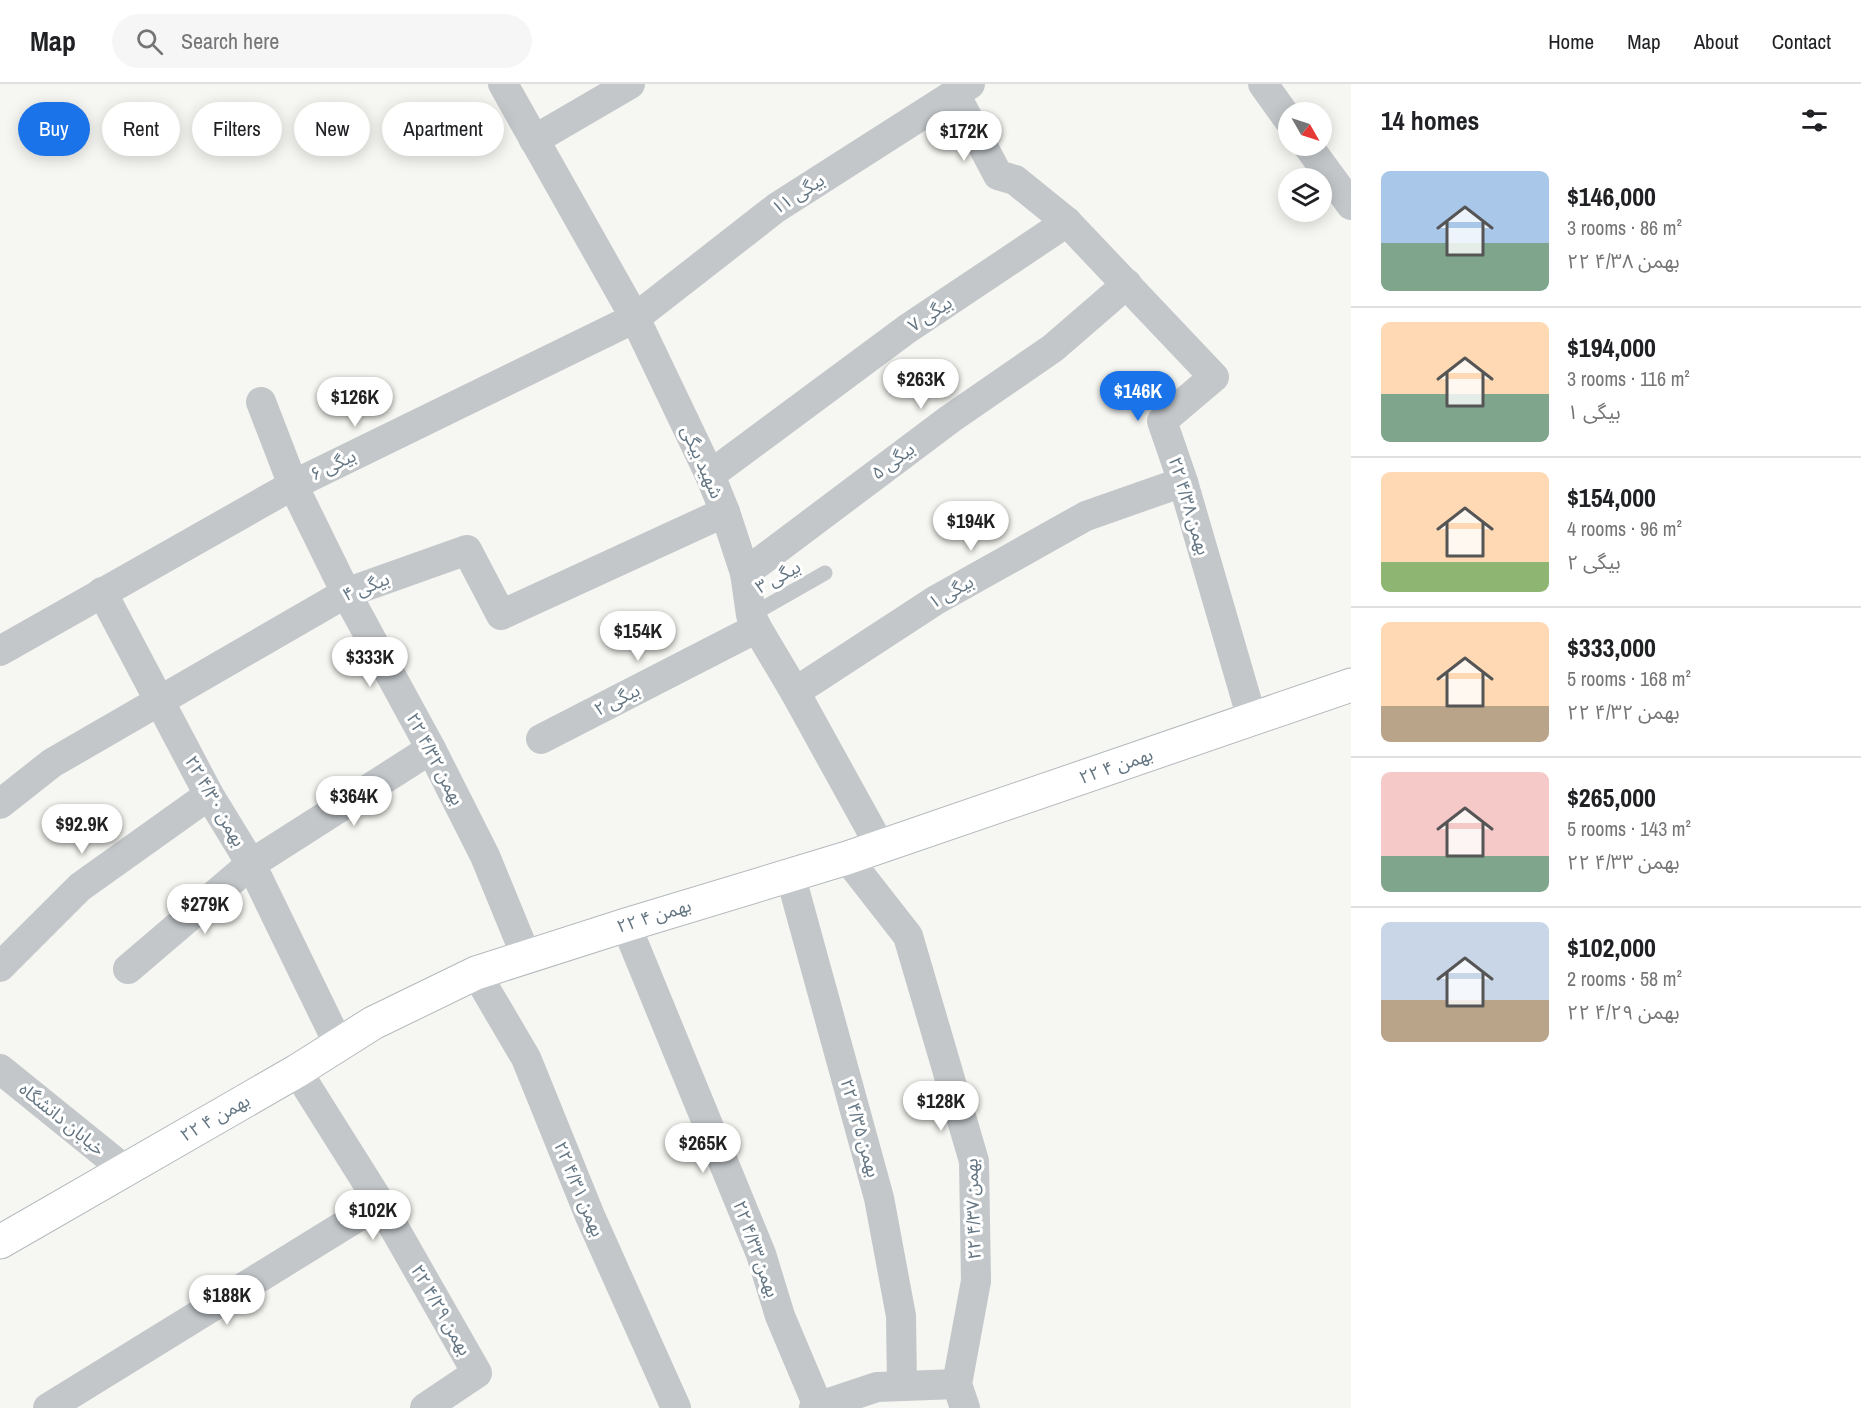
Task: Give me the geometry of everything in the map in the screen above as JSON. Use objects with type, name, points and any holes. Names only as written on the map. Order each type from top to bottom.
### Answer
[{"type":"street","name":"شهید بیگی","points":[[503,84],[635,318],[710,476],[745,573],[754,621],[880,846]]},
{"type":"street","points":[[534,140],[630,84]]},
{"type":"street","points":[[1263,84],[1278,105]]},
{"type":"street","name":"۲۲ بهمن ۴/۳۸","points":[[963,89],[998,175],[1015,180],[1067,222],[1214,377],[1162,421],[1183,482],[1252,719]]},
{"type":"street","name":"بیگی ۱۱","points":[[635,318],[776,208],[963,89]]},
{"type":"street","points":[[1315,156],[1351,205]]},
{"type":"street","name":"بیگی ۷","points":[[710,476],[907,329],[1067,222]]},
{"type":"street","name":"بیگی ۵","points":[[745,573],[950,419],[1053,348],[1127,284]]},
{"type":"street","name":"بیگی ۶","points":[[0,651],[293,485],[635,318]]},
{"type":"street","name":"۲۲ بهمن ۴/۳۲","points":[[261,402],[293,485],[346,593],[431,749],[485,856],[526,956]]},
{"type":"street","name":"بیگی ۱","points":[[795,692],[936,600],[1086,516],[1183,482]]},
{"type":"street","name":"بیگی ۴","points":[[0,804],[52,763],[346,593],[467,549],[501,615],[724,512]]},
{"type":"street","name":"۲۲ بهمن ۴/۳۰","points":[[102,592],[209,795],[251,864],[339,1045]]},
{"type":"street","name":"بیگی ۲","points":[[542,739],[754,621]]},
{"type":"street","name":"۲۲ بهمن ۴","points":[[0,1242],[297,1071],[373,1023],[476,973],[847,858],[1351,685]]},
{"type":"street","points":[[128,969],[251,864],[431,749]]},
{"type":"street","points":[[0,967],[80,887],[209,795]]},
{"type":"street","name":"۲۲ بهمن ۴/۳۷","points":[[847,858],[908,936],[974,1161],[976,1281],[961,1396]]},
{"type":"street","name":"۲۲ بهمن ۴/۳۵","points":[[790,874],[879,1198],[901,1316],[902,1386]]},
{"type":"street","name":"۲۲ بهمن ۴/۳۳","points":[[626,925],[761,1254],[780,1316],[816,1407]]},
{"type":"street","name":"۲۲ بهمن ۴/۳۱","points":[[476,973],[526,1058],[590,1216],[676,1408]]},
{"type":"street","name":"خیابان دانشگاه","points":[[0,1069],[125,1170]]},
{"type":"street","name":"۲۲ بهمن ۴/۲۹","points":[[297,1071],[380,1203],[477,1373],[424,1408]]},
{"type":"street","points":[[48,1408],[380,1203]]},
{"type":"street","points":[[816,1407],[877,1387],[902,1386],[961,1396]]},
{"type":"lane","name":"بیگی ۳","points":[[754,621],[825,573]]}]
